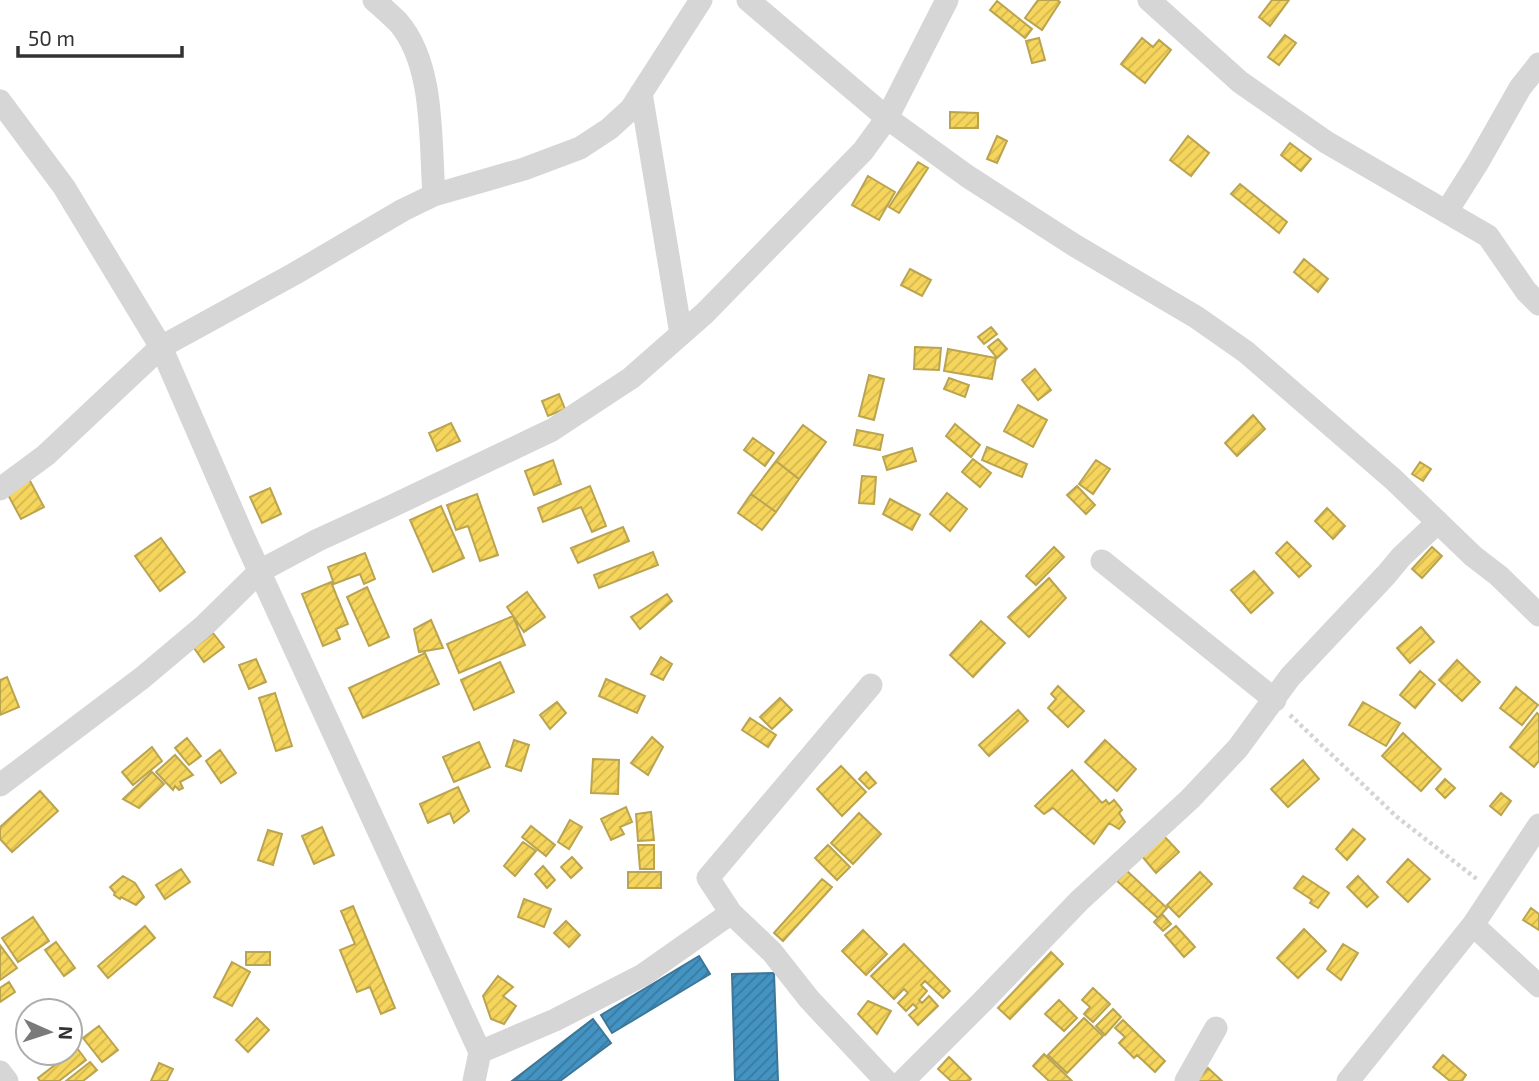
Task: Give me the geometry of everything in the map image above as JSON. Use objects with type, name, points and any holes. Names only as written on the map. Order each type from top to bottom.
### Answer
[{"type":"street","points":[[374,0],[399,23],[417,53],[428,98],[434,195]]},
{"type":"street","points":[[0,489],[46,455],[161,347],[294,274],[403,209],[434,195],[524,169],[580,148],[609,129],[631,109],[701,0]]},
{"type":"street","points":[[748,0],[887,118],[967,176],[1074,245],[1196,317],[1246,352],[1393,479],[1539,615]]},
{"type":"street","points":[[0,785],[142,678],[205,625],[260,571],[318,540],[552,430],[631,378],[705,313],[863,151],[887,118],[947,0]]},
{"type":"street","points":[[1149,0],[1240,82],[1326,142],[1488,236],[1539,304]]},
{"type":"street","points":[[1447,211],[1478,162],[1529,93],[1539,64]]},
{"type":"street","points":[[641,93],[681,334]]},
{"type":"street","points":[[0,101],[64,187],[161,347],[260,571],[480,1052],[474,1081]]},
{"type":"street","points":[[903,1081],[1079,901],[1190,799],[1238,748],[1290,677],[1401,557],[1438,522]]},
{"type":"street","points":[[1102,561],[1275,700]]},
{"type":"street","points":[[871,685],[708,878],[732,913],[772,952],[809,999],[886,1081]]},
{"type":"street","points":[[1349,1081],[1474,925],[1539,825]]},
{"type":"street","points":[[480,1052],[555,1020],[643,975],[732,913]]},
{"type":"street","points":[[1474,925],[1539,986]]},
{"type":"street","points":[[1186,1081],[1216,1028]]},
{"type":"street","points":[[0,1072],[7,1081]]},
{"type":"path","points":[[1275,700],[1396,817],[1495,892]]},
{"type":"building: Logements","points":[[1038,0],[1060,2],[1042,30],[1025,18]]},
{"type":"building: Logements","points":[[1272,0],[1289,0],[1270,26],[1259,17]]},
{"type":"building: Logements","points":[[997,1],[1032,29],[1025,38],[990,10]]},
{"type":"building: Logements","points":[[1285,35],[1296,43],[1279,65],[1268,57]]},
{"type":"building: Logements","points":[[1039,38],[1045,60],[1032,63],[1026,41]]},
{"type":"building: Logements","points":[[1142,38],[1153,47],[1159,40],[1171,50],[1145,83],[1121,64]]},
{"type":"building: Logements","points":[[950,112],[978,113],[978,128],[950,128]]},
{"type":"building: Logements","points":[[997,136],[1007,141],[997,163],[987,159]]},
{"type":"building: Logements","points":[[1188,136],[1209,153],[1191,176],[1170,160]]},
{"type":"building: Logements","points":[[1290,143],[1311,159],[1301,171],[1281,155]]},
{"type":"building: Logements","points":[[918,162],[928,168],[899,213],[889,207]]},
{"type":"building: Logements","points":[[868,176],[895,192],[879,220],[852,205]]},
{"type":"building: Logements","points":[[1240,184],[1287,222],[1279,233],[1231,194]]},
{"type":"building: Logements","points":[[1304,259],[1328,279],[1318,292],[1294,272]]},
{"type":"building: Logements","points":[[910,269],[931,280],[922,296],[901,285]]},
{"type":"building: Logements","points":[[991,327],[997,334],[984,344],[978,337]]},
{"type":"building: Logements","points":[[998,339],[1007,349],[997,358],[988,347]]},
{"type":"building: Logements","points":[[915,347],[941,348],[939,370],[914,369]]},
{"type":"building: Logements","points":[[948,349],[996,358],[992,379],[944,371]]},
{"type":"building: Logements","points":[[1035,369],[1051,390],[1038,400],[1022,380]]},
{"type":"building: Logements","points":[[869,375],[884,379],[874,420],[859,416]]},
{"type":"building: Logements","points":[[949,378],[969,385],[965,397],[944,389]]},
{"type":"building: Logements","points":[[559,394],[565,409],[548,416],[542,401]]},
{"type":"building: Logements","points":[[1018,405],[1047,420],[1033,447],[1004,431]]},
{"type":"building: Logements","points":[[1253,415],[1265,429],[1237,456],[1225,443]]},
{"type":"building: Logements","points":[[451,423],[460,441],[437,451],[429,433]]},
{"type":"building: Logements","points":[[955,424],[980,445],[971,457],[946,436]]},
{"type":"building: Logements","points":[[803,425],[826,442],[799,479],[776,461]]},
{"type":"building: Logements","points":[[857,430],[883,435],[880,450],[854,445]]},
{"type":"building: Logements","points":[[753,438],[774,453],[765,466],[744,450]]},
{"type":"building: Logements","points":[[987,447],[1027,464],[1022,477],[982,460]]},
{"type":"building: Logements","points":[[912,448],[916,461],[887,470],[883,457]]},
{"type":"building: Logements","points":[[973,459],[991,473],[980,487],[962,472]]},
{"type":"building: Logements","points":[[553,460],[561,484],[534,495],[525,471]]},
{"type":"building: Logements","points":[[1096,460],[1110,469],[1093,494],[1079,484]]},
{"type":"building: Logements","points":[[776,461],[799,479],[776,512],[751,494]]},
{"type":"building: Logements","points":[[1420,462],[1431,469],[1423,481],[1412,474]]},
{"type":"building: Logements","points":[[862,476],[876,477],[874,504],[859,503]]},
{"type":"building: Logements","points":[[29,479],[44,507],[21,519],[6,491]]},
{"type":"building: Logements","points":[[590,486],[606,526],[592,532],[581,507],[543,522],[538,508]]},
{"type":"building: Logements","points":[[1077,486],[1095,505],[1086,514],[1067,495]]},
{"type":"building: Logements","points":[[270,488],[281,514],[262,523],[250,497]]},
{"type":"building: Logements","points":[[947,493],[967,509],[950,531],[930,514]]},
{"type":"building: Logements","points":[[477,494],[498,555],[480,561],[468,526],[456,530],[447,505]]},
{"type":"building: Logements","points":[[751,494],[776,512],[762,530],[738,513]]},
{"type":"building: Logements","points":[[890,499],[920,515],[912,530],[883,514]]},
{"type":"building: Logements","points":[[441,506],[464,558],[433,572],[410,520]]},
{"type":"building: Logements","points":[[1327,508],[1345,526],[1333,539],[1315,521]]},
{"type":"building: Logements","points":[[623,527],[629,541],[578,563],[571,548]]},
{"type":"building: Logements","points":[[161,538],[185,572],[160,591],[135,556]]},
{"type":"building: Logements","points":[[1287,542],[1311,566],[1299,577],[1276,553]]},
{"type":"building: Logements","points":[[1054,547],[1064,557],[1036,585],[1026,576]]},
{"type":"building: Logements","points":[[1432,547],[1442,556],[1422,578],[1412,569]]},
{"type":"building: Logements","points":[[653,552],[658,565],[599,588],[594,575]]},
{"type":"building: Logements","points":[[365,553],[375,579],[364,584],[360,574],[334,584],[328,567]]},
{"type":"building: Logements","points":[[1254,571],[1273,593],[1251,613],[1231,590]]},
{"type":"building: Logements","points":[[1049,578],[1066,598],[1029,637],[1008,617]]},
{"type":"building: Logements","points":[[331,582],[348,624],[336,629],[340,639],[323,646],[302,594]]},
{"type":"building: Logements","points":[[367,587],[389,637],[369,646],[347,597]]},
{"type":"building: Logements","points":[[527,592],[545,617],[524,632],[507,607]]},
{"type":"building: Logements","points":[[667,594],[672,601],[640,629],[631,617]]},
{"type":"building: Logements","points":[[513,616],[525,645],[459,673],[447,644]]},
{"type":"building: Logements","points":[[431,620],[443,648],[419,652],[414,629]]},
{"type":"building: Logements","points":[[981,621],[1005,643],[973,677],[950,655]]},
{"type":"building: Logements","points":[[1421,627],[1434,642],[1410,663],[1397,648]]},
{"type":"building: Logements","points":[[213,633],[224,647],[204,662],[194,648]]},
{"type":"building: Logements","points":[[425,653],[439,684],[363,718],[349,688]]},
{"type":"building: Logements","points":[[661,657],[672,664],[663,680],[651,674]]},
{"type":"building: Logements","points":[[256,659],[266,682],[249,689],[239,665]]},
{"type":"building: Logements","points":[[1457,660],[1480,682],[1462,701],[1439,680]]},
{"type":"building: Logements","points":[[500,662],[514,692],[474,710],[461,680]]},
{"type":"building: Logements","points":[[1420,671],[1435,684],[1415,708],[1400,695]]},
{"type":"building: Logements","points":[[7,677],[19,707],[0,715],[0,680]]},
{"type":"building: Logements","points":[[606,679],[645,696],[637,713],[599,696]]},
{"type":"building: Logements","points":[[1058,686],[1084,711],[1068,727],[1048,708],[1056,699],[1051,694]]},
{"type":"building: Logements","points":[[1516,687],[1538,705],[1522,725],[1500,708]]},
{"type":"building: Logements","points":[[275,693],[292,746],[276,751],[259,698]]},
{"type":"building: Logements","points":[[780,698],[792,710],[772,729],[760,717]]},
{"type":"building: Logements","points":[[557,702],[566,713],[550,729],[540,715]]},
{"type":"building: Logements","points":[[1363,702],[1400,723],[1386,746],[1349,725]]},
{"type":"building: Logements","points":[[1018,710],[1028,721],[989,756],[979,745]]},
{"type":"building: Logements","points":[[1537,713],[1539,761],[1534,767],[1510,747]]},
{"type":"building: Logements","points":[[750,718],[776,735],[768,747],[742,730]]},
{"type":"building: Logements","points":[[1403,733],[1441,769],[1421,791],[1382,756]]},
{"type":"building: Logements","points":[[652,737],[663,747],[648,775],[631,763]]},
{"type":"building: Logements","points":[[187,738],[201,756],[189,765],[175,748]]},
{"type":"building: Logements","points":[[514,740],[529,745],[521,771],[506,766]]},
{"type":"building: Logements","points":[[1105,740],[1136,769],[1117,791],[1085,762]]},
{"type":"building: Logements","points":[[479,742],[490,767],[454,782],[443,757]]},
{"type":"building: Logements","points":[[152,747],[162,761],[133,785],[122,772]]},
{"type":"building: Logements","points":[[220,750],[236,773],[221,783],[206,761]]},
{"type":"building: Logements","points":[[175,755],[193,775],[180,782],[183,788],[179,790],[175,786],[173,790],[156,772]]},
{"type":"building: Logements","points":[[593,759],[619,760],[618,794],[591,793]]},
{"type":"building: Logements","points":[[1303,760],[1319,779],[1288,807],[1271,789]]},
{"type":"building: Logements","points":[[841,766],[866,792],[842,816],[817,789]]},
{"type":"building: Logements","points":[[1072,770],[1102,803],[1106,800],[1109,804],[1114,800],[1122,810],[1119,813],[1125,822],[1119,829],[1109,823],[1094,844],[1053,808],[1044,814],[1035,806]]},
{"type":"building: Logements","points":[[152,772],[164,784],[139,808],[123,799]]},
{"type":"building: Logements","points":[[866,772],[876,783],[869,789],[859,779]]},
{"type":"building: Logements","points":[[1445,779],[1455,788],[1445,798],[1436,789]]},
{"type":"building: Logements","points":[[458,787],[469,811],[454,823],[450,813],[428,823],[420,804]]},
{"type":"building: Logements","points":[[40,791],[58,811],[12,852],[0,839],[0,827]]},
{"type":"building: Logements","points":[[1501,793],[1511,801],[1501,815],[1490,806]]},
{"type":"building: Logements","points":[[626,807],[632,822],[620,827],[624,834],[611,840],[601,819]]},
{"type":"building: Logements","points":[[651,812],[654,840],[638,841],[636,814]]},
{"type":"building: Logements","points":[[859,813],[881,834],[853,864],[831,843]]},
{"type":"building: Logements","points":[[570,820],[582,827],[569,849],[558,842]]},
{"type":"building: Logements","points":[[531,826],[555,845],[546,856],[522,837]]},
{"type":"building: Logements","points":[[322,827],[334,855],[314,864],[302,836]]},
{"type":"building: Logements","points":[[1353,829],[1365,839],[1347,860],[1336,849]]},
{"type":"building: Logements","points":[[268,830],[282,834],[273,865],[258,860]]},
{"type":"building: Logements","points":[[1163,835],[1179,852],[1156,873],[1141,855]]},
{"type":"building: Logements","points":[[523,842],[536,851],[515,876],[504,866]]},
{"type":"building: Logements","points":[[638,845],[654,845],[654,869],[640,869]]},
{"type":"building: Logements","points":[[828,845],[850,867],[837,880],[815,858]]},
{"type":"building: Logements","points":[[572,857],[582,868],[571,878],[561,867]]},
{"type":"building: Logements","points":[[1408,859],[1430,879],[1408,902],[1387,882]]},
{"type":"building: Logements","points":[[543,866],[555,880],[547,888],[535,874]]},
{"type":"building: Logements","points":[[181,869],[190,882],[165,899],[156,885]]},
{"type":"building: Logements","points":[[1127,871],[1167,908],[1158,918],[1117,881]]},
{"type":"building: Logements","points":[[628,872],[661,872],[661,888],[628,888]]},
{"type":"building: Logements","points":[[1200,872],[1212,884],[1179,917],[1167,905]]},
{"type":"building: Logements","points":[[123,876],[135,883],[144,897],[136,905],[114,895],[110,887]]},
{"type":"building: Logements","points":[[1303,876],[1329,893],[1318,908],[1310,903],[1312,900],[1294,888]]},
{"type":"building: Logements","points":[[1358,876],[1378,897],[1367,907],[1347,887]]},
{"type":"building: Logements","points":[[822,879],[832,887],[783,941],[774,933]]},
{"type":"building: Logements","points":[[524,899],[551,909],[544,927],[518,917]]},
{"type":"building: Logements","points":[[353,906],[395,1008],[381,1014],[370,987],[357,992],[340,950],[355,944],[341,911]]},
{"type":"building: Logements","points":[[1531,908],[1539,914],[1539,930],[1523,920]]},
{"type":"building: Logements","points":[[1162,914],[1171,924],[1163,931],[1154,922]]},
{"type":"building: Logements","points":[[33,917],[49,941],[18,962],[2,938]]},
{"type":"building: Logements","points":[[566,921],[580,935],[569,947],[554,933]]},
{"type":"building: Logements","points":[[145,926],[155,938],[108,978],[98,966]]},
{"type":"building: Logements","points":[[1176,926],[1195,947],[1184,957],[1165,935]]},
{"type":"building: Logements","points":[[1304,929],[1326,951],[1298,978],[1277,958]]},
{"type":"building: Logements","points":[[863,930],[887,954],[866,975],[842,951]]},
{"type":"building: Logements","points":[[56,942],[75,968],[64,976],[45,950]]},
{"type":"building: Logements","points":[[904,944],[950,991],[943,998],[925,981],[921,985],[927,991],[919,1000],[922,1003],[929,996],[938,1006],[918,1025],[909,1015],[917,1008],[913,1004],[906,1011],[898,1003],[908,993],[904,989],[894,999],[871,976]]},
{"type":"building: Logements","points":[[1343,944],[1358,953],[1341,980],[1327,969]]},
{"type":"building: Logements","points":[[0,945],[17,968],[0,980]]},
{"type":"building: Logements","points":[[246,952],[270,952],[270,965],[246,965]]},
{"type":"building: Logements","points":[[1051,952],[1063,964],[1010,1019],[998,1008]]},
{"type":"building: Logements","points":[[232,962],[250,972],[232,1006],[214,997]]},
{"type":"building: Logements","points":[[498,976],[513,987],[503,996],[516,1006],[504,1024],[491,1019],[483,996]]},
{"type":"building: Logements","points":[[9,982],[15,992],[0,1002],[0,988]]},
{"type":"building: Logements","points":[[1093,988],[1110,1004],[1093,1022],[1084,1014],[1090,1007],[1082,1000]]},
{"type":"building: Logements","points":[[1059,1000],[1077,1018],[1064,1031],[1045,1014]]},
{"type":"building: Logements","points":[[868,1001],[891,1011],[877,1034],[858,1014]]},
{"type":"building: Logements","points":[[1113,1009],[1121,1017],[1105,1035],[1096,1026]]},
{"type":"building: Logements","points":[[257,1018],[269,1030],[248,1052],[236,1040]]},
{"type":"building: Logements","points":[[1084,1018],[1103,1036],[1067,1073],[1048,1055]]},
{"type":"building: Logements","points":[[1123,1020],[1165,1061],[1155,1072],[1137,1055],[1134,1058],[1119,1043],[1125,1037],[1115,1028]]},
{"type":"building: Logements","points":[[99,1026],[118,1050],[102,1062],[84,1037]]},
{"type":"building: Logements","points":[[1044,1054],[1072,1081],[1049,1081],[1033,1066]]},
{"type":"building: Logements","points":[[1443,1055],[1466,1075],[1462,1081],[1450,1081],[1433,1067]]},
{"type":"building: Logements","points":[[949,1057],[971,1079],[969,1081],[951,1081],[938,1069]]},
{"type":"building: Logements","points":[[90,1062],[97,1070],[83,1081],[66,1081],[84,1067]]},
{"type":"building: Logements","points":[[159,1063],[173,1069],[167,1081],[151,1081]]},
{"type":"building: Logements","points":[[52,1067],[77,1067],[59,1081],[40,1081],[38,1078]]},
{"type":"building: Logements","points":[[1208,1068],[1222,1081],[1198,1081]]},
{"type":"building: Écoles","points":[[699,956],[710,974],[612,1033],[601,1015]]},
{"type":"building: Écoles","points":[[774,973],[778,1081],[735,1081],[732,974]]},
{"type":"building: Écoles","points":[[593,1019],[611,1043],[560,1081],[512,1081]]}]
